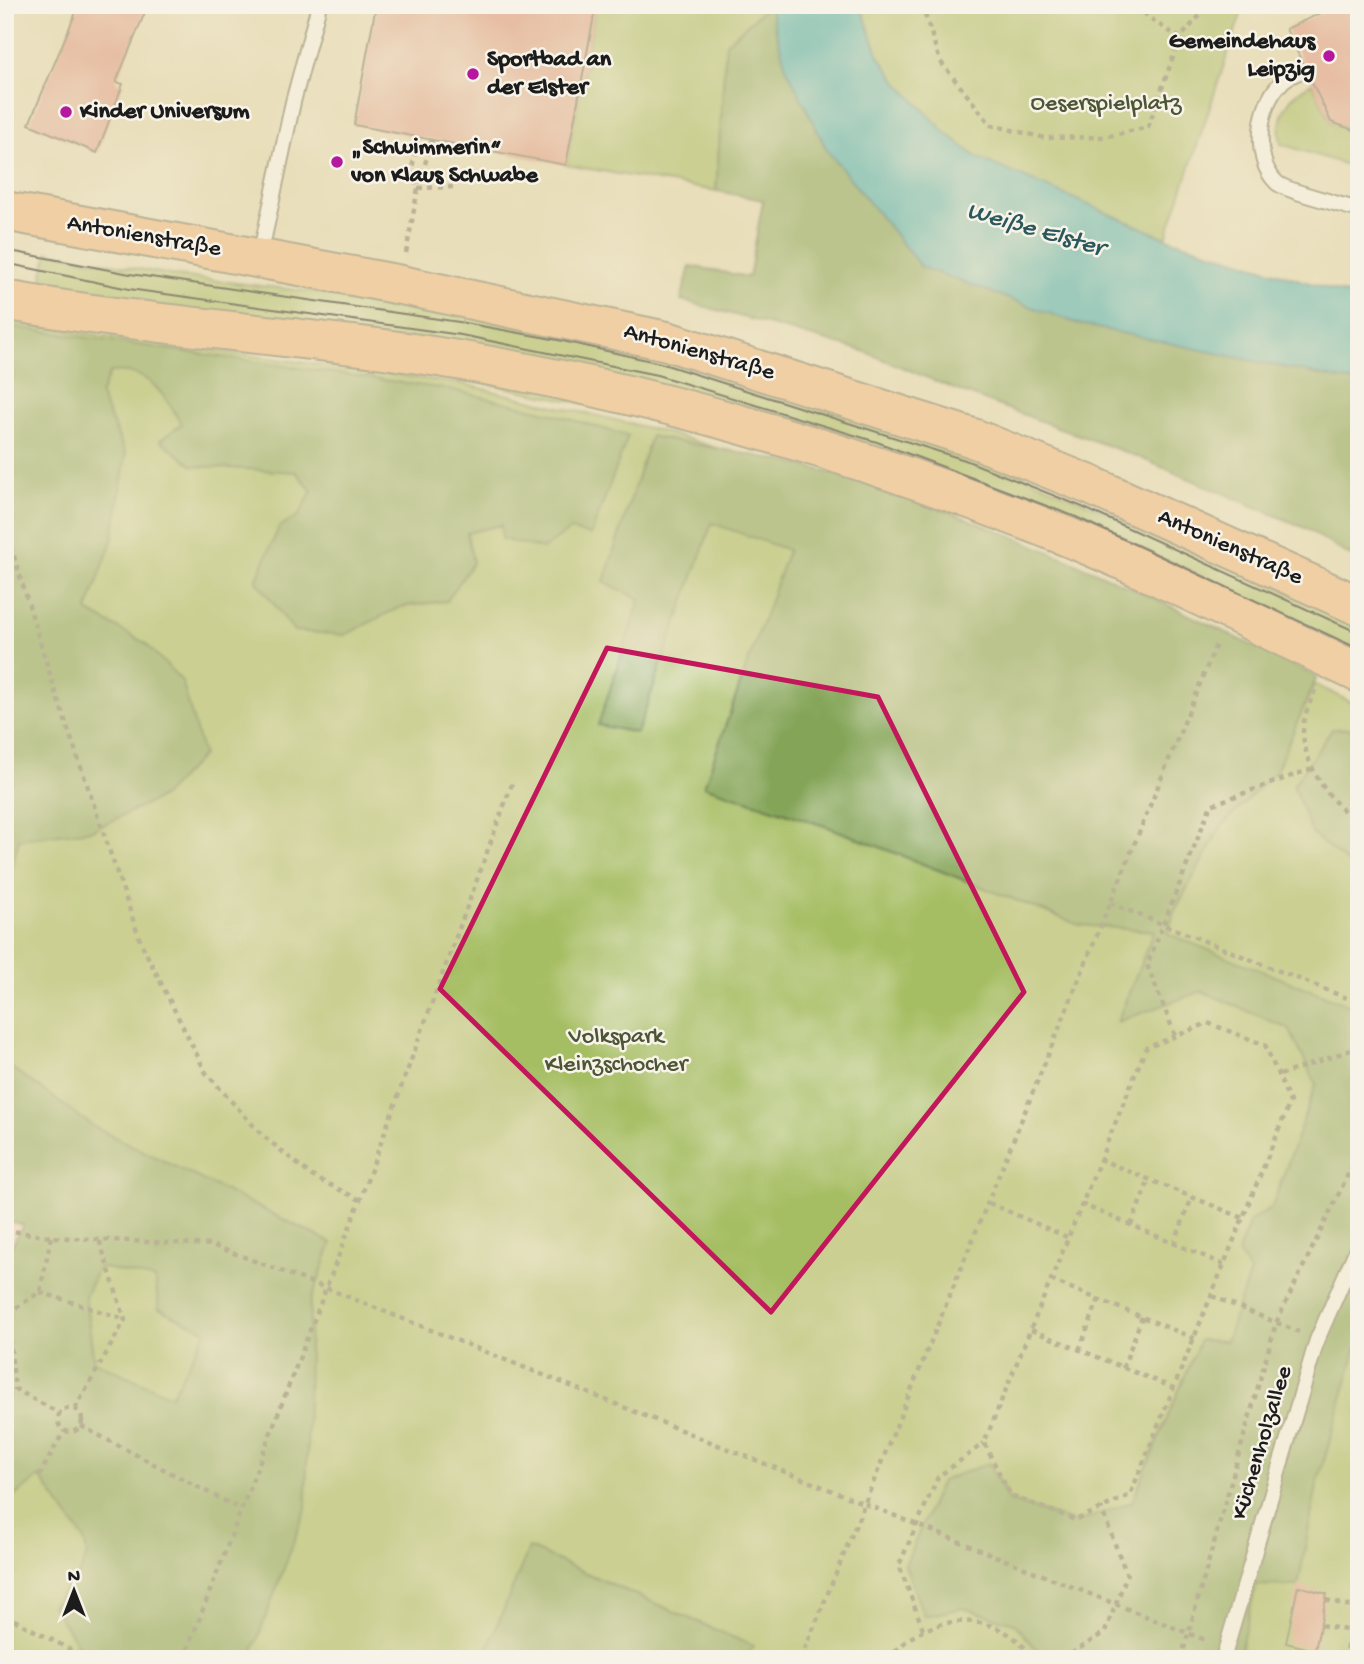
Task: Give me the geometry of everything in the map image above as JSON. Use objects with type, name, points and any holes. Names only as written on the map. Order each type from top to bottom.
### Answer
[{"type":"main road","name":"Antonienstraße","points":[[5,211],[401,285],[667,341],[890,409],[1090,485],[1359,606]]},
{"type":"main road","points":[[5,300],[84,314],[463,361],[649,401],[869,463],[1066,536],[1359,673]]},
{"type":"lane","points":[[260,258],[293,102],[320,5]]},
{"type":"lane","points":[[1301,71],[1281,82],[1264,114],[1260,141],[1265,166],[1278,184],[1359,210]]},
{"type":"lane","name":"Küchenholzallee","points":[[1224,1654],[1317,1340],[1359,1244]]},
{"type":"path","points":[[922,5],[940,61],[991,125],[1045,138],[1104,137],[1149,127],[1180,38],[1209,5]]},
{"type":"path","points":[[1138,5],[1149,18],[1180,38]]},
{"type":"path","points":[[1196,5],[1201,13]]},
{"type":"path","points":[[418,137],[411,174],[418,188]]},
{"type":"path","points":[[401,285],[418,188],[432,140]]},
{"type":"path","points":[[418,188],[455,187]]},
{"type":"path","points":[[5,527],[55,691],[141,943],[206,1073],[261,1135],[312,1176],[360,1200]]},
{"type":"path","points":[[817,1659],[802,1656],[1230,612]]},
{"type":"path","points":[[1316,686],[1303,723],[1311,769],[1343,812],[1359,822]]},
{"type":"path","points":[[1175,1035],[1147,965],[1211,804],[1311,769]]},
{"type":"path","points":[[184,1659],[360,1200],[513,781]]},
{"type":"path","points":[[1110,903],[1359,1003]]},
{"type":"path","points":[[923,1629],[899,1565],[938,1477],[984,1443],[1146,1048],[1208,1023],[1265,1045],[1290,1102],[1176,1389],[1130,1495],[1076,1520],[1011,1496],[984,1443]]},
{"type":"path","points":[[1280,1076],[1359,1047]]},
{"type":"path","points":[[1181,1659],[1276,1323],[1359,1152]]},
{"type":"path","points":[[1099,1159],[1243,1218]]},
{"type":"path","points":[[1131,1226],[1149,1180]]},
{"type":"path","points":[[1174,1244],[1192,1197]]},
{"type":"path","points":[[989,1203],[1068,1237]]},
{"type":"path","points":[[1081,1204],[1225,1265]]},
{"type":"path","points":[[5,1230],[51,1237],[212,1245],[326,1287],[1117,1602],[1187,1632],[1224,1654]]},
{"type":"path","points":[[51,1237],[40,1292],[7,1314],[15,1389],[61,1414]]},
{"type":"path","points":[[75,1409],[125,1320],[99,1239]]},
{"type":"path","points":[[1051,1280],[1196,1339]]},
{"type":"path","points":[[40,1292],[125,1320]]},
{"type":"path","points":[[1212,1296],[1317,1340]]},
{"type":"path","points":[[1079,1350],[1099,1299]]},
{"type":"path","points":[[1123,1368],[1142,1317]]},
{"type":"path","points":[[1031,1330],[1176,1389]]},
{"type":"path","points":[[64,1431],[58,1421],[61,1414],[67,1409],[75,1409]]},
{"type":"path","points":[[64,1431],[72,1432],[81,1426],[82,1418],[75,1409]]},
{"type":"path","points":[[81,1426],[240,1509]]},
{"type":"path","points":[[40,1476],[64,1431]]},
{"type":"path","points":[[1063,1659],[1105,1632],[1127,1574],[1101,1508]]},
{"type":"path","points":[[1344,1659],[1359,1598]]},
{"type":"path","points":[[1326,1600],[1357,1608]]},
{"type":"path","points":[[5,1615],[88,1659]]},
{"type":"path","points":[[889,1659],[906,1640],[923,1629],[953,1621],[986,1624],[1015,1639],[1033,1659]]},
{"type":"path","points":[[1321,1625],[1351,1631]]},
{"type":"highlighted area","points":[[607,648],[878,697],[1024,992],[771,1312],[440,989]]},
{"type":"shaded area","points":[[5,1220],[24,1224],[5,1258]]},
{"type":"green space","points":[[596,5],[769,5],[726,43],[716,191],[566,165]]},
{"type":"green space","points":[[769,5],[786,67],[827,150],[921,267],[1079,324],[1359,383],[1359,536],[1350,556],[1305,528],[1138,457],[954,389],[863,351],[681,300],[690,266],[749,277],[763,200],[716,191],[726,43]]},
{"type":"green space","name":"Oeserspielplatz","points":[[860,5],[1244,5],[1166,238],[976,157],[944,131],[899,84],[879,56]]},
{"type":"green space","points":[[1312,83],[1331,122],[1359,132],[1359,169],[1281,144],[1280,125],[1286,108],[1297,93]]},
{"type":"green space","points":[[48,252],[177,276],[397,302],[591,338],[968,451],[1359,623],[1359,658],[957,479],[39,293]]},
{"type":"green space","name":"Volkspark Kleinzschocher","points":[[5,322],[463,384],[657,430],[859,490],[1219,637],[1359,706],[1359,1659],[5,1659],[5,1258],[23,1225],[5,1220]]},
{"type":"green space","points":[[5,326],[453,390],[543,411],[628,436],[591,535],[570,530],[543,549],[502,539],[501,525],[467,533],[473,562],[447,601],[400,607],[345,635],[294,631],[256,580],[279,527],[298,516],[312,491],[296,472],[193,466],[160,440],[182,424],[154,385],[135,374],[110,372],[100,395],[126,454],[113,538],[87,611],[145,643],[182,681],[203,755],[162,797],[92,830],[19,839],[5,897]]},
{"type":"green space","points":[[651,436],[815,469],[961,516],[1141,592],[1317,677],[1276,771],[1221,827],[1174,912],[1168,934],[1359,1009],[1359,1340],[1317,1485],[1298,1586],[1256,1585],[1238,1659],[1045,1659],[1014,1623],[963,1608],[924,1616],[905,1565],[941,1481],[989,1463],[1009,1500],[1075,1523],[1132,1502],[1200,1340],[1226,1341],[1250,1272],[1238,1253],[1250,1221],[1272,1207],[1316,1084],[1289,1029],[1202,991],[1117,1022],[1154,931],[1079,925],[831,828],[704,786],[788,550],[712,523],[637,733],[598,725],[640,599],[604,582]]},
{"type":"green space","points":[[1359,728],[1354,789],[1359,796],[1359,873],[1312,834],[1293,786],[1332,729]]},
{"type":"green space","points":[[5,1063],[94,1127],[332,1243],[310,1303],[306,1509],[250,1659],[87,1659],[52,1605],[80,1573],[87,1554],[84,1539],[40,1477],[5,1503],[5,1258],[23,1225],[5,1220]],"holes":[[[99,1267],[155,1279],[159,1309],[206,1331],[171,1396],[94,1361],[85,1296]]]},
{"type":"green space","points":[[529,1548],[753,1646],[747,1659],[483,1659]]},
{"type":"water","name":"Weiße Elster","points":[[769,5],[860,5],[879,56],[899,84],[944,131],[976,157],[1166,238],[1359,298],[1359,383],[1079,324],[921,267],[827,150],[786,67]]},
{"type":"building","points":[[79,5],[148,5],[116,82],[123,84],[97,153],[29,124]]},
{"type":"building","name":"Sportbad an der Elster","points":[[376,5],[596,5],[566,165],[354,125]]},
{"type":"building","name":"Gemeindehaus Leipzig","points":[[1338,5],[1359,5],[1359,132],[1331,122],[1286,29]]},
{"type":"building","points":[[1298,1586],[1327,1594],[1315,1650],[1286,1643]]},
{"type":"tram line","points":[[5,250],[130,274],[459,322],[558,340],[660,363],[965,460],[1080,506],[1359,633]]},
{"type":"tram line","points":[[5,263],[129,289],[461,335],[657,375],[877,442],[1076,517],[1359,649]]},
{"type":"place","name":"Gemeindehaus Leipzig","points":[[1329,56]]},
{"type":"place","name":"Sportbad an der Elster","points":[[473,74]]},
{"type":"place","name":"Kinder Universum","points":[[66,112]]},
{"type":"place","name":"„Schwimmerin“ von Klaus Schwabe","points":[[337,162]]}]
